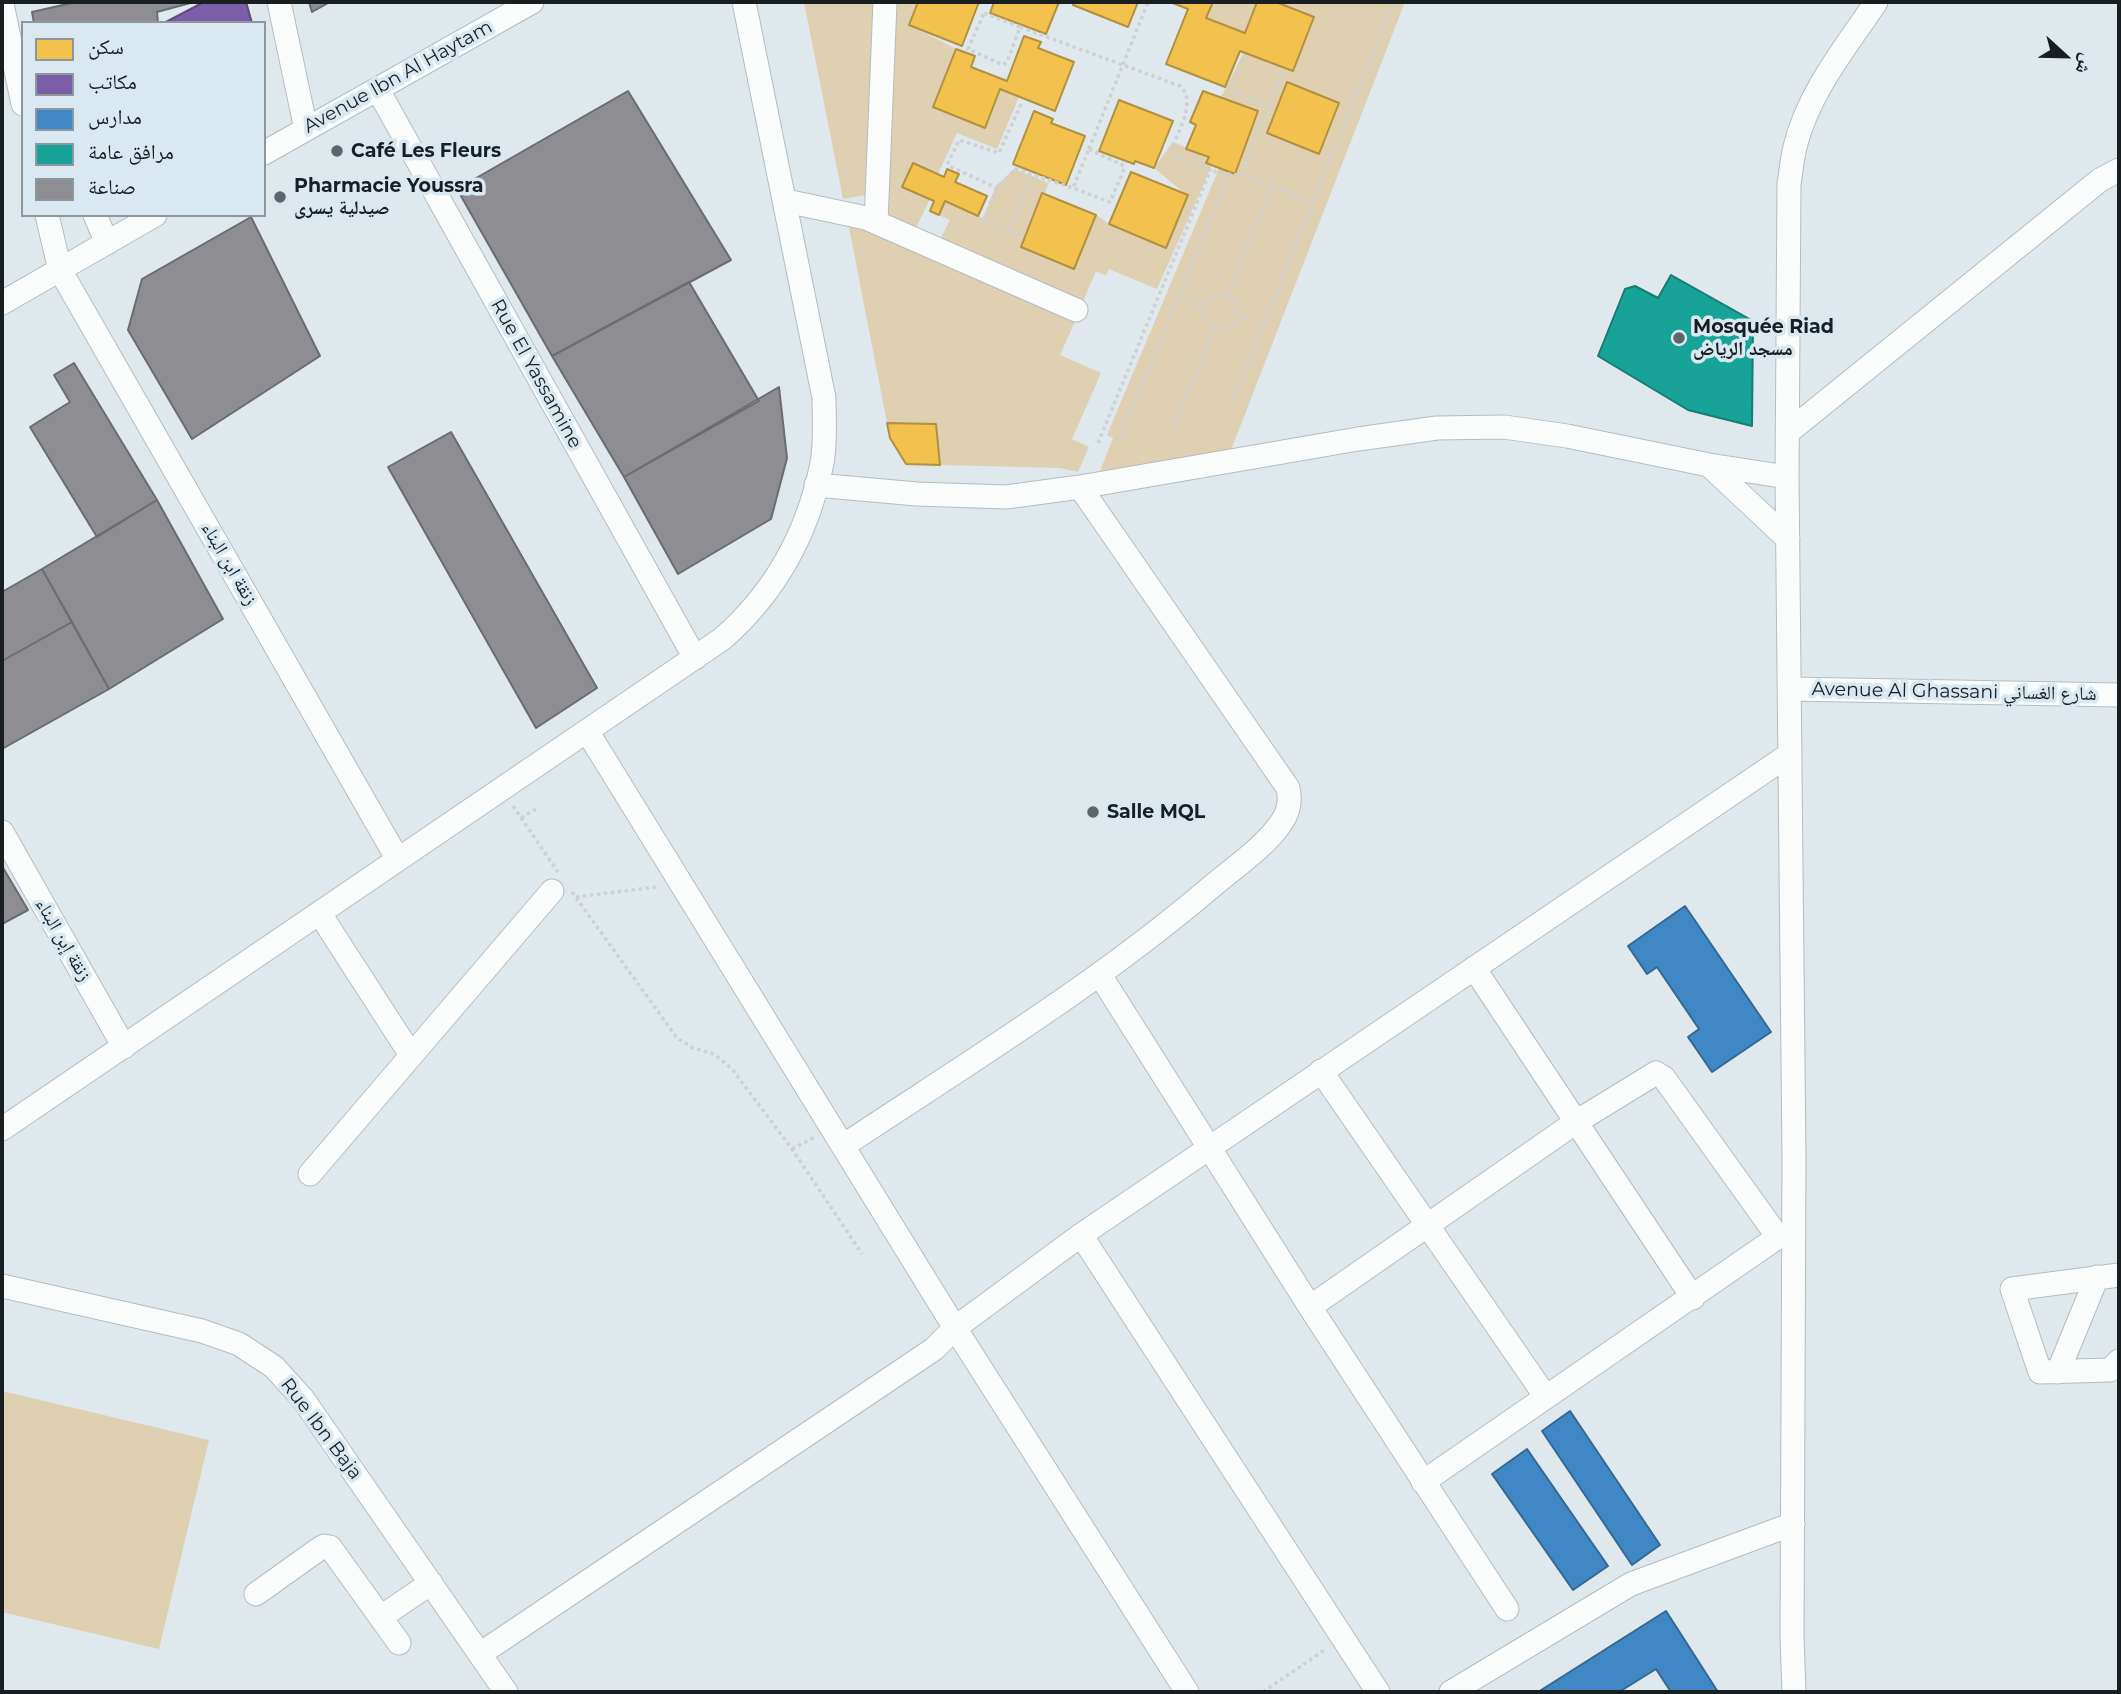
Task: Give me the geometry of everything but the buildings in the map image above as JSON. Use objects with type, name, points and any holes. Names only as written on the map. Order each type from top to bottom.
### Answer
[{"type":"street","points":[[279,2],[306,129]]},
{"type":"street","name":"Avenue Ibn Al Haytam","points":[[266,152],[532,2]]},
{"type":"street","points":[[2,1129],[695,658],[748,617],[770,590],[804,523],[816,485],[822,461],[824,398],[744,2]]},
{"type":"street","points":[[876,222],[885,2]]},
{"type":"street","points":[[1794,1692],[1786,1235],[1790,754],[1787,477],[1789,184],[1795,146],[1809,109],[1828,73],[1876,2]]},
{"type":"street","points":[[2,4],[21,94]]},
{"type":"street","name":"Rue El Yassamine","points":[[377,90],[695,658]]},
{"type":"street","points":[[1787,433],[2100,180],[2119,170]]},
{"type":"street","points":[[786,201],[848,213],[876,222],[1076,310]]},
{"type":"street","name":"زنقة ابن البناء","points":[[47,217],[60,270],[397,858]]},
{"type":"street","points":[[96,217],[107,243]]},
{"type":"street","points":[[2,303],[152,217]]},
{"type":"street","points":[[816,485],[917,494],[1006,497],[1437,428],[1517,429],[1567,436],[1709,466],[1787,477]]},
{"type":"street","points":[[1709,466],[1788,539]]},
{"type":"street","points":[[843,1146],[1100,975],[1167,924],[1274,833],[1289,809],[1288,788],[1080,487]]},
{"type":"street","name":"Avenue Al Ghassani شارع الغساني","points":[[1790,689],[2119,695]]},
{"type":"street","points":[[587,731],[955,1328],[1187,1692]]},
{"type":"street","points":[[480,1654],[934,1349],[955,1328],[1080,1236],[1790,754]]},
{"type":"street","name":"زنقة إبن البناء","points":[[2,832],[124,1047]]},
{"type":"street","points":[[310,1174],[561,885]]},
{"type":"street","points":[[320,914],[411,1055]]},
{"type":"street","points":[[1474,968],[1693,1298]]},
{"type":"street","points":[[1100,975],[1310,1307],[1507,1609]]},
{"type":"street","points":[[1321,1071],[1546,1397]]},
{"type":"street","points":[[1310,1307],[1576,1122],[1652,1074],[1662,1075],[1786,1235]]},
{"type":"street","points":[[1423,1482],[1786,1235]]},
{"type":"street","points":[[1080,1236],[1378,1692]]},
{"type":"street","points":[[2058,1373],[2108,1276]]},
{"type":"street","points":[[2108,1276],[2012,1289],[2039,1372],[2110,1370],[2119,1361]]},
{"type":"street","name":"Rue Ibn Baja","points":[[2,1286],[202,1331],[239,1345],[274,1367],[303,1399],[506,1692]]},
{"type":"street","points":[[1451,1692],[1631,1584],[1793,1524]]},
{"type":"street","points":[[256,1594],[319,1549],[330,1547],[399,1643]]},
{"type":"street","points":[[381,1617],[431,1583]]},
{"type":"path","points":[[1073,188],[1148,2]]},
{"type":"path","points":[[1233,401],[1394,2]]},
{"type":"path","points":[[1020,27],[1007,62],[1003,65],[968,49],[984,13],[1180,86],[1185,90],[1188,103],[1172,149],[1173,154],[1229,175],[1241,174],[1313,202]]},
{"type":"path","points":[[1242,61],[1232,90],[1268,104]]},
{"type":"path","points":[[1241,174],[1281,73]]},
{"type":"path","points":[[997,188],[951,169],[948,163],[959,139],[999,153],[1021,104]]},
{"type":"path","points":[[1021,235],[984,219],[997,188],[1015,169],[1108,203],[1112,200],[1124,169],[1122,164],[1088,149]]},
{"type":"path","points":[[1098,443],[1211,169]]},
{"type":"path","points":[[1121,435],[1229,175]]},
{"type":"path","points":[[1009,230],[1032,176]]},
{"type":"path","points":[[1228,295],[1271,185]]},
{"type":"path","points":[[1212,295],[1228,295],[1236,303],[1238,315],[1226,327],[1214,327],[1205,320],[1203,307],[1212,295]]},
{"type":"path","points":[[1178,297],[1203,307]]},
{"type":"path","points":[[1238,315],[1263,324]]},
{"type":"path","points":[[1176,425],[1214,327]]},
{"type":"path","points":[[500,789],[521,818],[561,885],[576,897],[677,1038],[693,1048],[714,1054],[732,1069],[792,1149],[862,1254]]},
{"type":"path","points":[[521,818],[539,807]]},
{"type":"path","points":[[576,897],[656,887]]},
{"type":"path","points":[[1263,1692],[1343,1638]]},
{"type":"shaded area","points":[[804,2],[881,2],[872,194],[843,199]]},
{"type":"shaded area","points":[[897,2],[918,2],[910,25],[956,49],[933,107],[984,128],[1000,89],[1019,97],[997,149],[957,133],[938,174],[913,164],[903,187],[930,199],[916,228],[884,218]]},
{"type":"shaded area","points":[[1213,2],[1257,2],[1245,33],[1206,18]]},
{"type":"shaded area","points":[[1276,2],[1405,2],[1231,450],[1098,476],[1113,438],[1107,435],[1219,168],[1235,173],[1258,112],[1221,97],[1244,52],[1293,71],[1314,17]]},
{"type":"shaded area","points":[[1173,142],[1209,157],[1207,163],[1212,165],[1157,289],[1109,269],[1106,276],[1096,271],[1082,304],[939,241],[950,220],[939,215],[945,201],[983,218],[996,186],[1014,169],[1049,183],[1021,247],[1074,269],[1096,215],[1109,224],[1165,247],[1188,196],[1154,168]]},
{"type":"shaded area","points":[[847,217],[1077,317],[1060,355],[1101,373],[1072,439],[1089,447],[1078,472],[1060,468],[940,465],[936,424],[887,423]]},
{"type":"shaded area","points":[[2,1391],[209,1440],[159,1649],[2,1612]]},
{"type":"place","name":"Café Les Fleurs","points":[[337,151]]},
{"type":"place","name":"Pharmacie Youssra صيدلية يسرى","points":[[280,197]]},
{"type":"place","name":"Mosquée Riad مسجد الرياض","points":[[1679,338]]},
{"type":"place","name":"Salle MQL","points":[[1093,812]]}]
